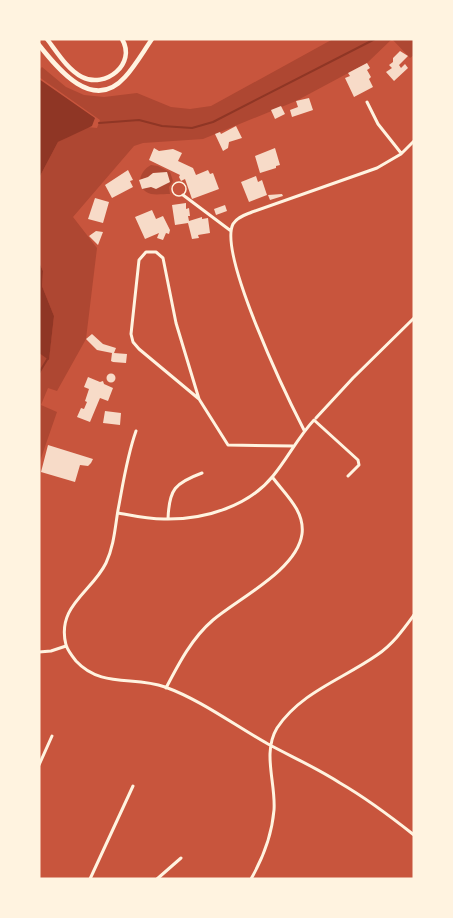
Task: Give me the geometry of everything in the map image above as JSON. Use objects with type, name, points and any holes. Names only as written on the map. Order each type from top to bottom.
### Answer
[{"type":"main road","points":[[47,39],[74,72],[93,81],[103,80],[120,68],[126,56],[123,40]]},
{"type":"main road","points":[[39,45],[64,75],[76,85],[102,90],[112,88],[124,78],[152,39]]},
{"type":"street","points":[[367,102],[378,124],[401,154]]},
{"type":"street","points":[[304,430],[276,373],[252,314],[230,241],[234,223],[239,217],[377,168],[401,154],[414,141]]},
{"type":"street","points":[[183,195],[231,231]]},
{"type":"street","points":[[199,399],[139,349],[132,338],[139,260],[149,251],[156,252],[163,258],[176,323],[199,399],[228,445],[293,446]]},
{"type":"street","points":[[118,513],[168,519],[201,516],[226,509],[251,496],[272,477],[304,430],[352,378],[414,318]]},
{"type":"street","points":[[315,419],[358,460],[359,465],[348,476]]},
{"type":"street","points":[[136,431],[130,448],[114,538],[106,563],[99,576],[79,596],[69,611],[65,628],[66,646],[71,655],[83,668],[98,677],[148,682],[166,688],[339,782],[414,835]]},
{"type":"street","points":[[168,519],[174,487],[181,481],[202,473]]},
{"type":"street","points":[[166,688],[193,641],[213,620],[283,567],[298,546],[302,533],[296,507],[272,477]]},
{"type":"street","points":[[250,879],[260,861],[272,827],[274,808],[270,745],[277,728],[313,692],[376,656],[393,642],[414,615]]},
{"type":"street","points":[[39,652],[66,646]]},
{"type":"street","points":[[39,765],[52,736]]},
{"type":"street","points":[[90,879],[133,786]]},
{"type":"street","points":[[157,879],[181,858]]},
{"type":"lane","points":[[176,183],[185,185],[186,191],[183,195],[178,196],[173,193],[172,188],[176,183]]},
{"type":"shaded area","points":[[333,39],[392,39],[367,63],[296,101],[203,139],[143,143],[134,146],[73,217],[97,248],[86,339],[57,391],[48,388],[41,405],[57,412],[39,464],[39,353],[49,359],[54,316],[42,286],[43,271],[39,262],[39,178],[58,142],[87,127],[97,128],[100,120],[39,77],[39,70],[42,67],[66,87],[84,95],[104,97],[137,93],[171,107],[190,109],[211,106]]},
{"type":"shaded area","points":[[392,39],[414,39],[414,55],[410,58]]},
{"type":"shaded area","points":[[39,79],[95,118],[92,126],[58,142],[39,178]]},
{"type":"shaded area","points":[[151,165],[170,172],[173,181],[169,187],[170,194],[151,194],[142,188],[141,175]]},
{"type":"shaded area","points":[[39,262],[43,271],[42,286],[54,316],[49,360],[39,353]]},
{"type":"building","points":[[400,51],[408,56],[399,65],[401,68],[405,64],[408,68],[394,81],[386,72],[392,68],[389,65]]},
{"type":"building","points":[[367,63],[370,68],[367,70],[371,77],[369,79],[373,87],[354,97],[345,78],[350,76],[348,73]]},
{"type":"building","points":[[309,98],[313,110],[292,117],[290,110],[298,107],[296,101]]},
{"type":"building","points":[[281,106],[285,114],[275,119],[271,110]]},
{"type":"building","points":[[236,126],[242,138],[229,142],[228,148],[223,151],[215,134],[220,132],[221,134]]},
{"type":"building","points":[[154,148],[159,151],[173,149],[182,153],[178,161],[193,168],[196,175],[208,170],[210,174],[213,173],[219,189],[192,199],[185,179],[181,181],[180,175],[149,160]]},
{"type":"building","points":[[275,148],[280,165],[260,173],[255,156]]},
{"type":"building","points":[[128,170],[133,180],[130,181],[133,187],[112,198],[105,185]]},
{"type":"building","points":[[167,172],[170,182],[156,189],[151,187],[142,189],[139,180],[153,173]]},
{"type":"building","points":[[256,176],[258,182],[262,180],[267,195],[249,202],[241,182]]},
{"type":"building","points":[[282,194],[283,196],[270,200],[268,195]]},
{"type":"building","points":[[95,198],[109,202],[103,223],[88,219]]},
{"type":"building","points":[[186,203],[186,209],[189,208],[189,221],[202,217],[202,219],[208,218],[210,233],[198,235],[199,238],[192,239],[188,223],[175,225],[172,205]]},
{"type":"building","points":[[225,205],[227,211],[216,215],[214,209]]},
{"type":"building","points":[[152,210],[156,219],[163,216],[170,230],[163,240],[157,238],[159,233],[145,239],[135,217]]},
{"type":"building","points":[[96,231],[103,232],[98,245],[89,236]]},
{"type":"building","points":[[92,334],[103,344],[116,348],[114,353],[127,354],[126,363],[113,362],[111,361],[112,353],[97,350],[86,339]]},
{"type":"building","points":[[111,374],[115,378],[111,382],[107,378]]},
{"type":"building","points":[[88,377],[103,381],[104,384],[113,388],[108,401],[100,398],[90,422],[77,417],[87,402],[85,401],[89,389],[84,387]]},
{"type":"building","points":[[105,411],[121,413],[120,425],[103,423]]},
{"type":"building","points":[[48,445],[93,459],[88,466],[80,465],[75,482],[41,472]]},
{"type":"waterway","points":[[99,123],[139,120],[162,126],[192,128],[213,122],[375,39]]},
{"type":"waterway","points":[[39,373],[48,358]]}]
